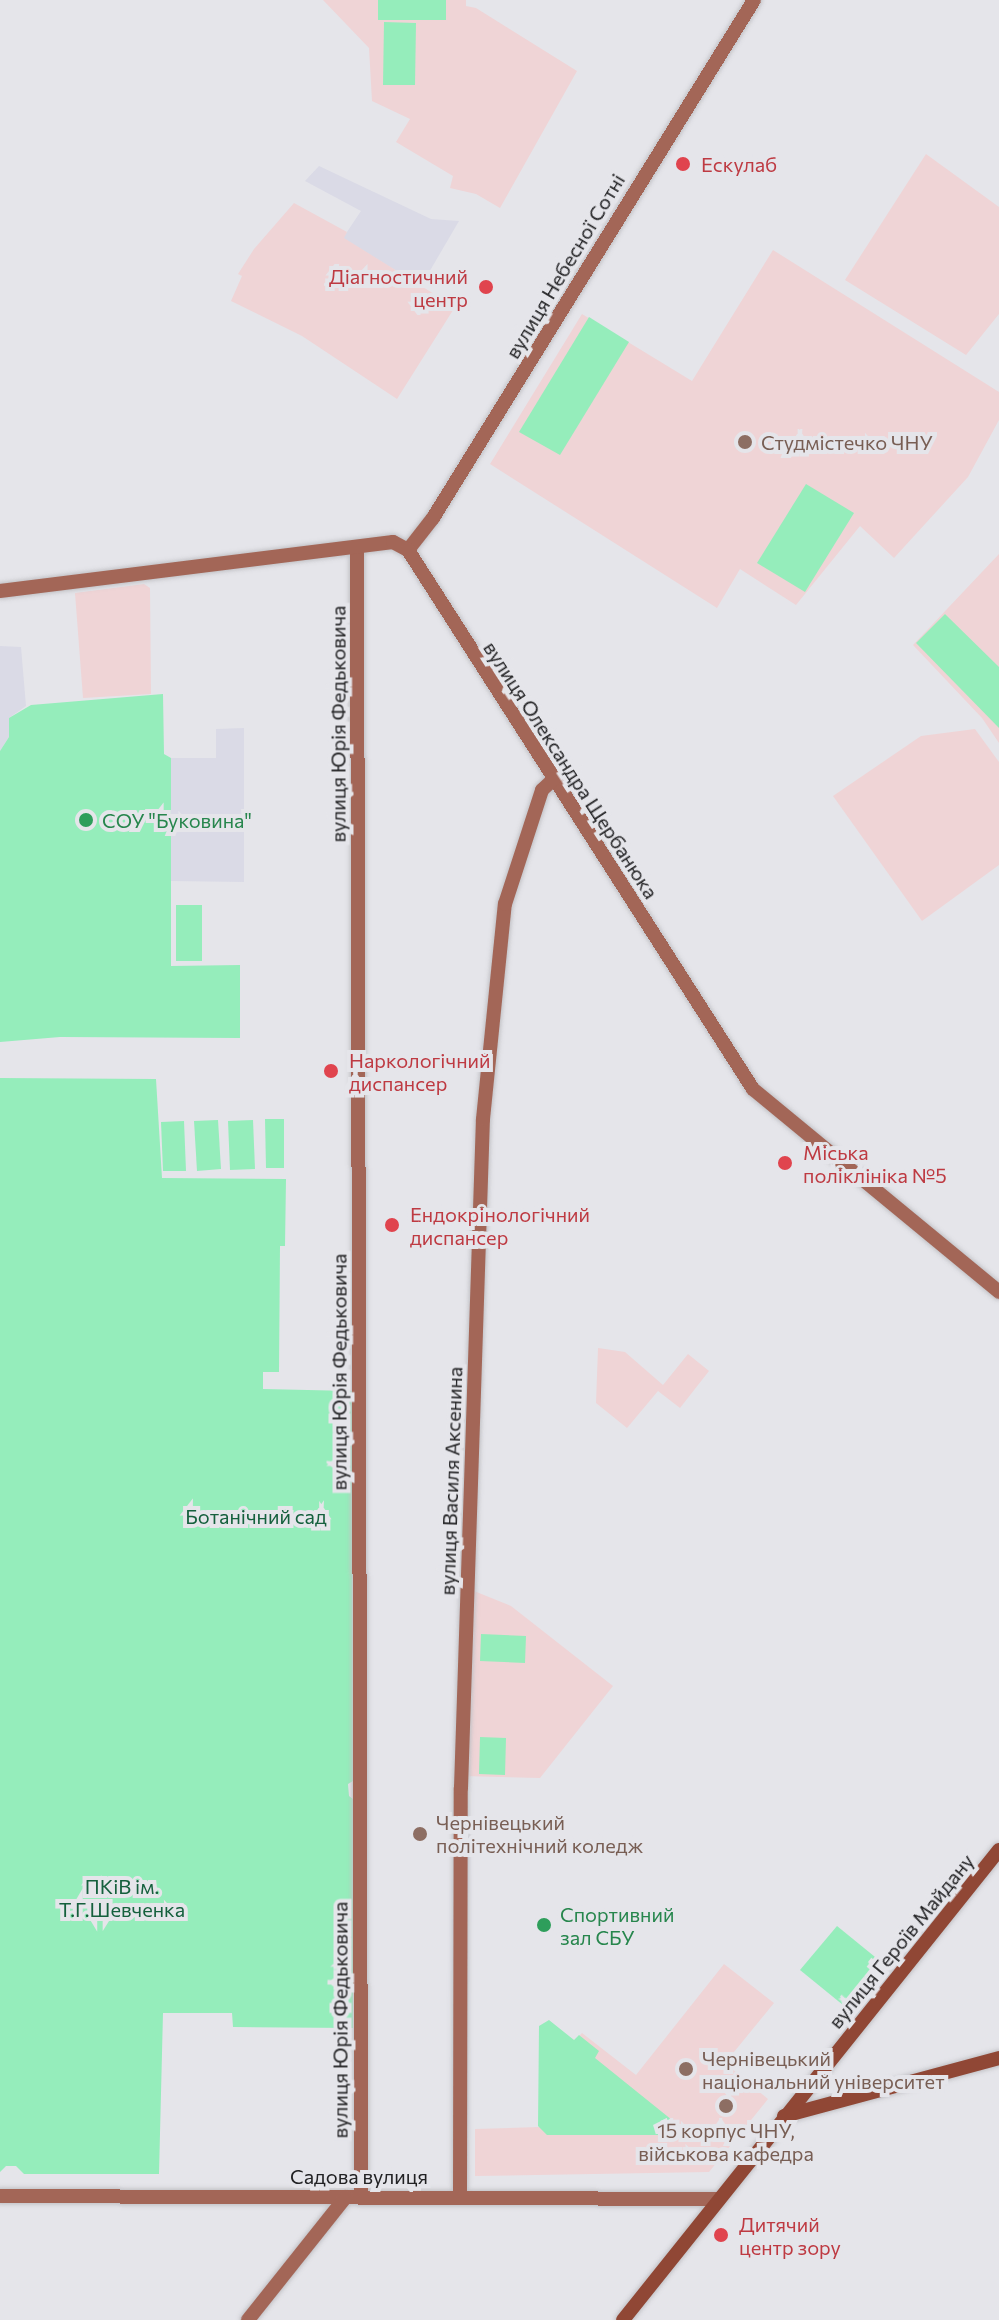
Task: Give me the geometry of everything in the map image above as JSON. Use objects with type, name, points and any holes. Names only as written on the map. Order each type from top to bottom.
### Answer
[{"type":"main road","name":"вулиця Героїв Майдану","points":[[623,2320],[999,1850]]},
{"type":"main road","points":[[784,2116],[999,2058]]},
{"type":"street","name":"вулиця Небесної Сотні","points":[[408,550],[433,518],[754,0]]},
{"type":"street","points":[[0,591],[393,542],[408,550]]},
{"type":"street","name":"вулиця Юрія Федьковича","points":[[353,2197],[357,547]]},
{"type":"street","name":"вулиця Олександра Щербанюка","points":[[408,550],[753,1089],[999,1292]]},
{"type":"street","name":"вулиця Василя Аксенина","points":[[460,2195],[461,1788],[483,1119],[505,904],[542,790],[554,779]]},
{"type":"street","name":"Садова вулиця","points":[[0,2196],[460,2195],[719,2199]]},
{"type":"street","points":[[248,2320],[353,2197]]},
{"type":"shaded area","points":[[323,0],[466,0],[466,6],[476,8],[577,71],[500,208],[476,194],[450,188],[453,176],[396,142],[410,119],[372,101],[369,48]]},
{"type":"shaded area","points":[[926,154],[999,207],[999,314],[966,355],[845,280]]},
{"type":"shaded area","points":[[319,166],[431,219],[459,221],[421,286],[343,238],[361,211],[305,181]]},
{"type":"shaded area","points":[[294,203],[347,232],[344,238],[455,307],[397,399],[302,336],[231,301],[242,276],[238,274],[254,249]]},
{"type":"shaded area","name":"Студмістечко ЧНУ","points":[[773,250],[999,392],[999,420],[968,477],[894,558],[860,526],[796,605],[740,569],[717,608],[490,464],[582,314],[692,381]]},
{"type":"shaded area","points":[[999,554],[999,743],[982,718],[913,645]]},
{"type":"shaded area","points":[[144,584],[150,588],[151,694],[83,698],[75,593]]},
{"type":"shaded area","points":[[0,646],[21,647],[26,706],[9,718],[9,737],[0,751]]},
{"type":"shaded area","points":[[244,728],[244,882],[171,881],[171,758],[216,758],[216,729]]},
{"type":"shaded area","points":[[975,729],[999,762],[999,865],[922,921],[833,796],[921,736]]},
{"type":"shaded area","points":[[598,1348],[625,1352],[663,1385],[688,1354],[709,1371],[680,1408],[658,1391],[627,1428],[596,1403]]},
{"type":"shaded area","points":[[469,1589],[511,1606],[613,1686],[540,1778],[463,1776]]},
{"type":"shaded area","name":"Чернівецький національний університет","points":[[724,1964],[774,2003],[725,2063],[768,2099],[709,2172],[475,2176],[475,2129],[539,2127],[574,2042],[582,2033],[636,2075]]},
{"type":"green space","points":[[378,0],[446,0],[446,20],[378,20]]},
{"type":"green space","points":[[384,22],[416,23],[415,85],[383,85]]},
{"type":"green space","points":[[589,317],[629,342],[560,455],[519,432]]},
{"type":"green space","points":[[806,484],[854,513],[805,592],[757,563]]},
{"type":"green space","points":[[945,614],[999,667],[999,728],[916,643]]},
{"type":"green space","name":"СОУ \"Буковина\"","points":[[163,694],[164,754],[171,758],[171,966],[240,965],[240,1038],[60,1037],[0,1042],[0,751],[9,737],[9,718],[31,705]]},
{"type":"green space","points":[[176,905],[202,905],[202,961],[176,961]]},
{"type":"green space","name":"ПКіВ ім. Т.Г.Шевченка","points":[[0,1078],[156,1079],[162,1178],[286,1179],[285,1246],[280,1246],[279,1372],[263,1372],[263,1389],[352,1391],[353,1781],[348,1784],[349,1796],[353,1799],[353,2028],[233,2027],[232,2013],[163,2013],[159,2174],[24,2174],[16,2166],[6,2166],[0,2172]]},
{"type":"green space","points":[[265,1119],[284,1119],[284,1168],[266,1168]]},
{"type":"green space","points":[[218,1120],[221,1169],[197,1171],[194,1121]]},
{"type":"green space","points":[[253,1120],[255,1169],[230,1170],[228,1121]]},
{"type":"green space","points":[[184,1121],[186,1171],[163,1171],[161,1122]]},
{"type":"green space","points":[[481,1634],[526,1636],[525,1663],[480,1661]]},
{"type":"green space","points":[[480,1737],[506,1738],[505,1775],[479,1774]]},
{"type":"green space","points":[[837,1926],[880,1961],[843,2005],[800,1970]]},
{"type":"green space","points":[[549,2020],[574,2040],[579,2035],[599,2051],[595,2058],[672,2120],[670,2135],[547,2135],[538,2126],[539,2026]]},
{"type":"place","name":"Ескулаб","points":[[683,164]]},
{"type":"place","name":"Діагностичний центр","points":[[486,287]]},
{"type":"place","name":"Студмістечко ЧНУ","points":[[745,442]]},
{"type":"place","name":"СОУ \"Буковина\"","points":[[86,820]]},
{"type":"place","name":"Наркологічний диспансер","points":[[331,1071]]},
{"type":"place","name":"Міська поліклініка №5","points":[[785,1163]]},
{"type":"place","name":"Ендокрінологічний диспансер","points":[[392,1225]]},
{"type":"place","name":"Чернівецький політехнічний коледж","points":[[420,1834]]},
{"type":"place","name":"Спортивний зал СБУ","points":[[544,1925]]},
{"type":"place","name":"Чернівецький національний університет","points":[[686,2069]]},
{"type":"place","name":"15 корпус ЧНУ, військова кафедра","points":[[726,2106]]},
{"type":"place","name":"Дитячий центр зору","points":[[721,2235]]},
{"type":"park label","name":"Ботанічний сад","points":[[256,1516]]}]
